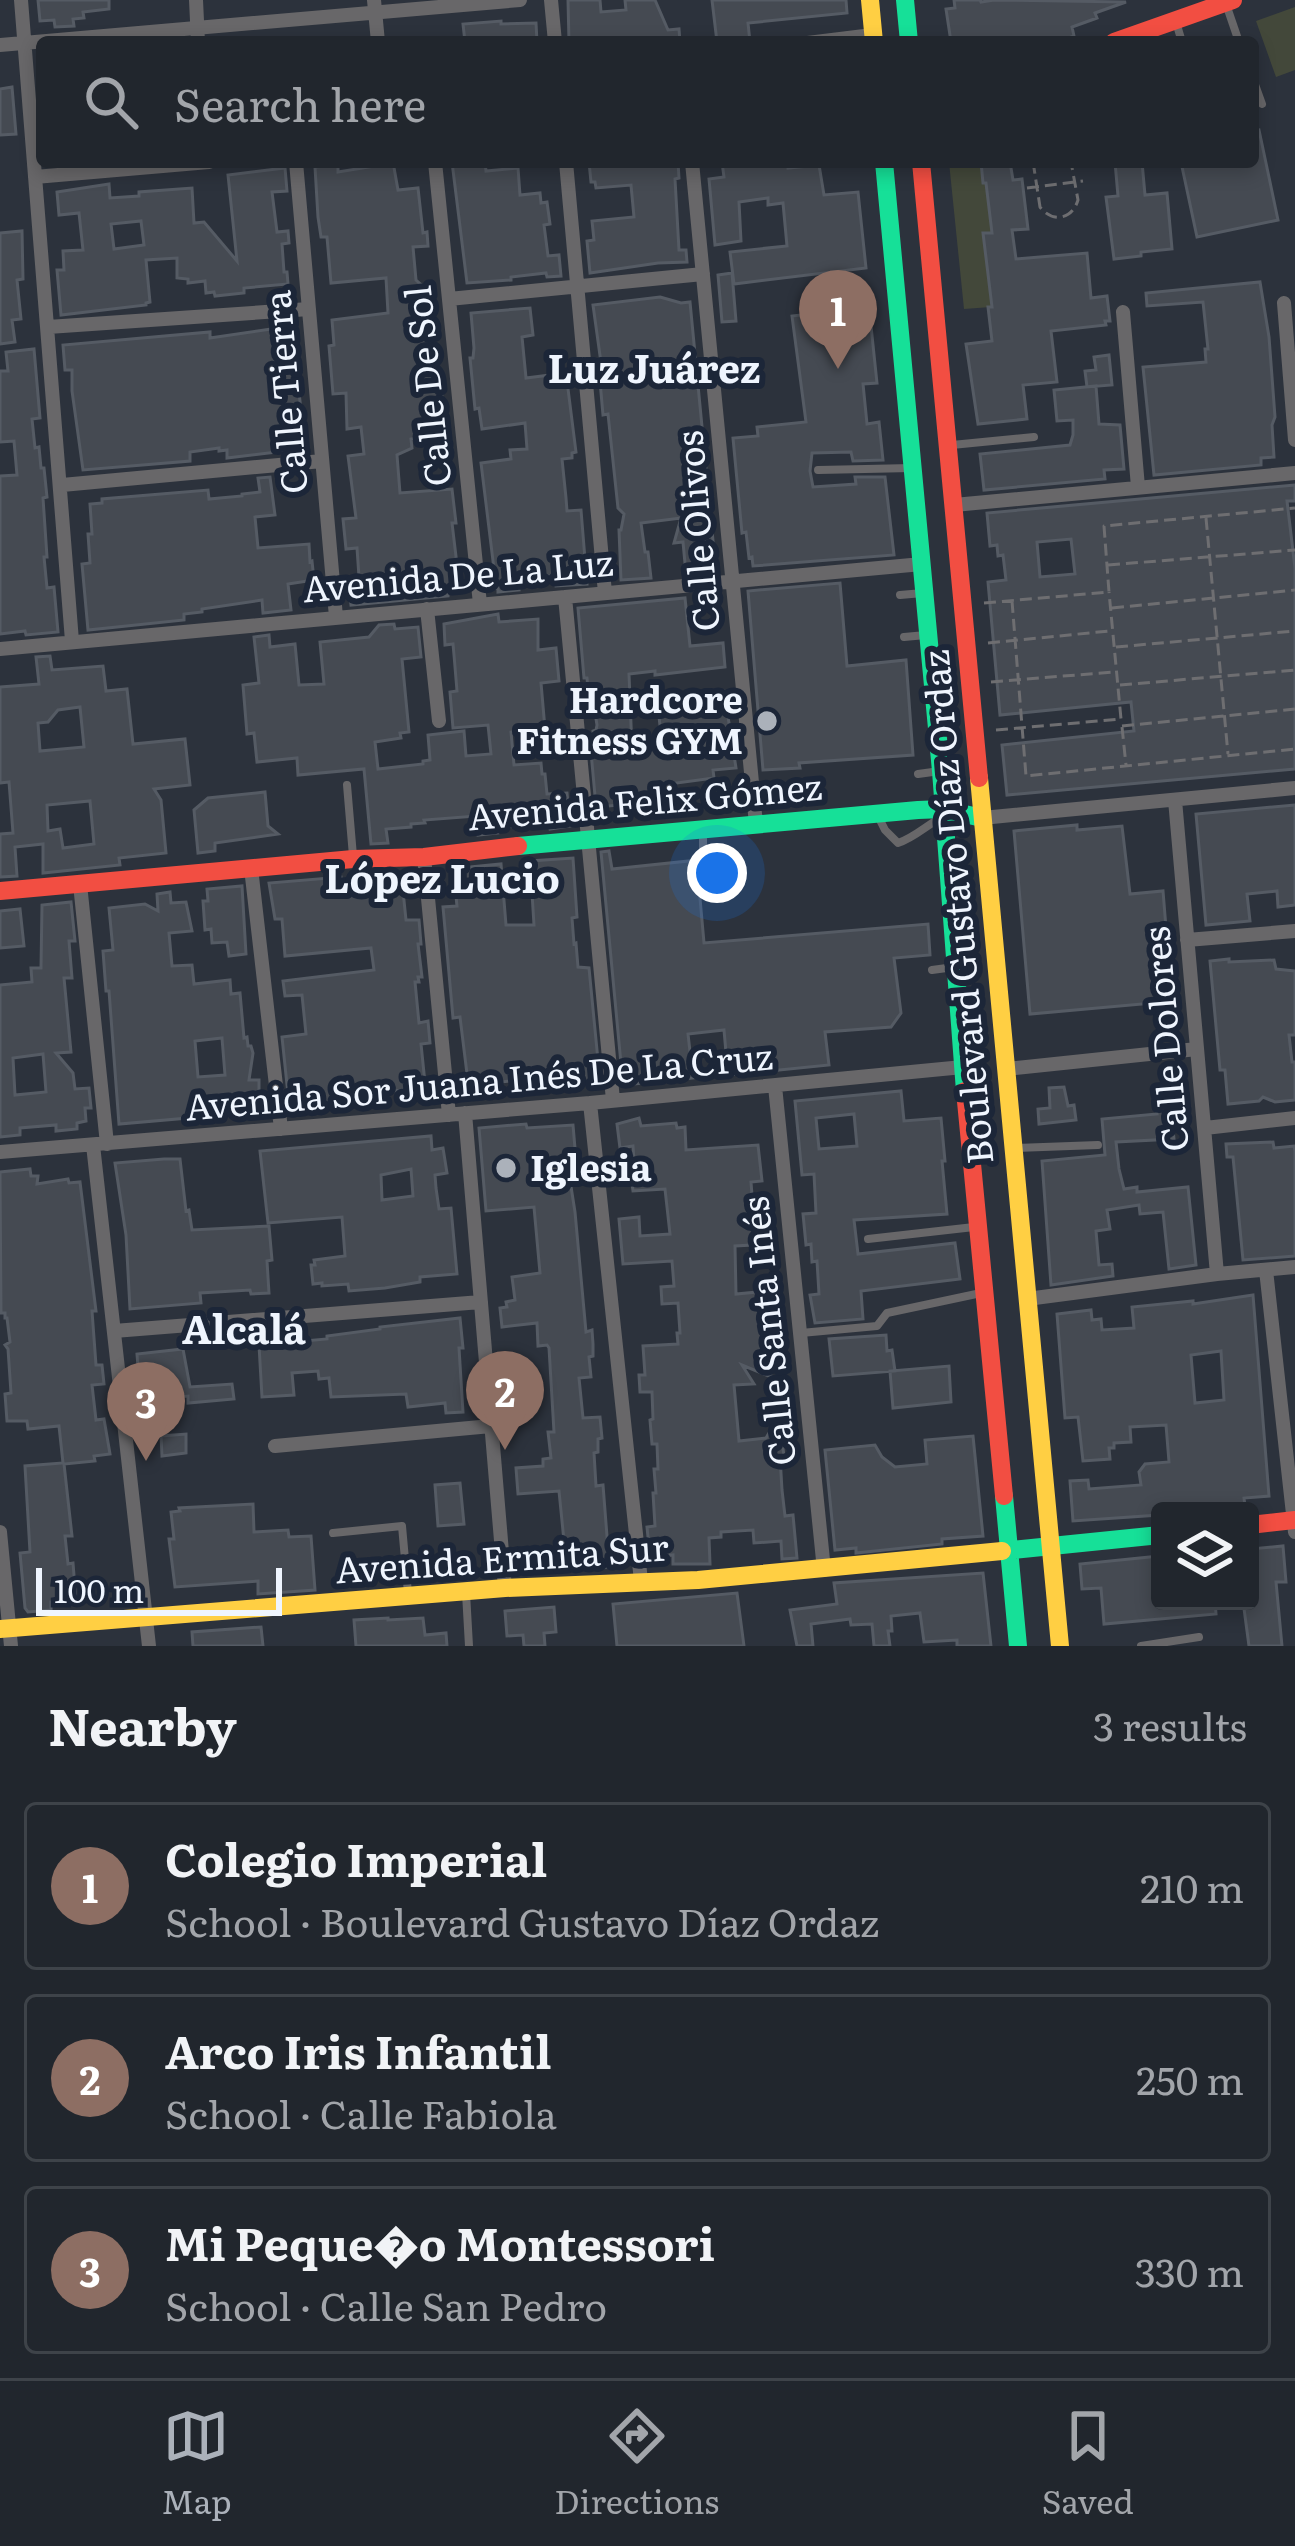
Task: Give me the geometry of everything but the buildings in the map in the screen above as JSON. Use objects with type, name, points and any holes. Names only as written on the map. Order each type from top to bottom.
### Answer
[{"type":"main road","points":[[870,0],[874,36]]},
{"type":"main road","points":[[1131,36],[1229,2]]},
{"type":"main road","points":[[906,4],[909,36]]},
{"type":"main road","name":"Boulevard Gustavo Díaz Ordaz","points":[[885,168],[1018,1646]]},
{"type":"main road","name":"Boulevard Gustavo Díaz Ordaz","points":[[922,168],[1060,1646]]},
{"type":"main road","name":"Avenida Felix Gómez","points":[[0,891],[424,856],[678,824],[703,828],[756,824],[812,811],[982,818]]},
{"type":"main road","points":[[1259,1524],[1294,1520]]},
{"type":"main road","name":"Avenida Ermita Sur","points":[[7,1635],[146,1617],[505,1588],[641,1581],[699,1588],[1151,1536]]},
{"type":"street","points":[[21,0],[72,641]]},
{"type":"street","points":[[196,0],[198,35],[374,6],[520,0]]},
{"type":"street","points":[[551,0],[554,36]]},
{"type":"street","points":[[374,6],[377,36]]},
{"type":"street","points":[[0,45],[36,42]]},
{"type":"street","points":[[35,177],[139,168]]},
{"type":"street","name":"Calle Tierra","points":[[297,168],[336,617]]},
{"type":"street","name":"Calle De Sol","points":[[436,168],[480,604]]},
{"type":"street","points":[[567,168],[605,593]]},
{"type":"street","name":"Calle Olivos","points":[[693,168],[732,581],[745,790],[756,824]]},
{"type":"street","points":[[449,299],[704,274]]},
{"type":"street","points":[[1283,303],[1295,440]]},
{"type":"street","points":[[48,328],[309,309]]},
{"type":"street","points":[[1123,312],[1138,487]]},
{"type":"street","points":[[62,485],[322,460]]},
{"type":"street","points":[[954,506],[1295,473]]},
{"type":"street","name":"Avenida De La Luz","points":[[0,649],[922,564]]},
{"type":"street","points":[[565,597],[613,1100]]},
{"type":"street","points":[[428,609],[439,721]]},
{"type":"street","name":"Avenida Felix Gómez","points":[[982,818],[1295,788]]},
{"type":"street","name":"Calle Dolores","points":[[1174,800],[1217,1274]]},
{"type":"street","points":[[424,856],[481,1302],[505,1588]]},
{"type":"street","points":[[251,868],[281,1129]]},
{"type":"street","points":[[80,884],[114,1331],[149,1646]]},
{"type":"street","points":[[1187,940],[1295,931]]},
{"type":"street","points":[[1006,1069],[1197,1049]]},
{"type":"street","name":"Avenida Sor Juana Inés De La Cruz","points":[[0,1152],[775,1086],[855,1070],[963,1067]]},
{"type":"street","name":"Calle Santa Inés","points":[[775,1086],[824,1570]]},
{"type":"street","points":[[590,1102],[641,1581]]},
{"type":"street","points":[[1204,1127],[1295,1118]]},
{"type":"street","points":[[1028,1299],[1295,1267]]},
{"type":"street","points":[[1266,1270],[1295,1532]]},
{"type":"street","points":[[114,1331],[481,1302]]},
{"type":"street","points":[[275,1446],[490,1426]]},
{"type":"street","points":[[0,1532],[7,1635]]},
{"type":"lane","points":[[1229,2],[1238,36]]},
{"type":"lane","points":[[1175,20],[1180,36]]},
{"type":"lane","points":[[1259,96],[1262,104]]},
{"type":"lane","points":[[948,446],[1034,437]]},
{"type":"lane","points":[[818,470],[914,468]]},
{"type":"lane","points":[[900,595],[924,593]]},
{"type":"lane","points":[[904,637],[928,634]]},
{"type":"lane","points":[[918,774],[940,771]]},
{"type":"lane","points":[[347,785],[353,859]]},
{"type":"lane","points":[[878,814],[898,843],[911,839],[944,813]]},
{"type":"lane","points":[[703,828],[703,851]]},
{"type":"lane","points":[[932,970],[956,967]]},
{"type":"lane","points":[[1013,1148],[1098,1145]]},
{"type":"lane","points":[[868,1238],[978,1226]]},
{"type":"lane","points":[[800,1333],[877,1326],[887,1313],[984,1292]]},
{"type":"lane","points":[[333,1533],[402,1526],[409,1596]]},
{"type":"lane","points":[[466,1592],[469,1646]]},
{"type":"lane","points":[[1142,1646],[1199,1637]]},
{"type":"path","points":[[1034,168],[1038,201],[1043,212],[1055,218],[1067,216],[1076,206],[1072,168]]},
{"type":"path","points":[[1027,188],[1083,181]]},
{"type":"path","points":[[1126,766],[1104,526],[1295,508]]},
{"type":"path","points":[[1205,516],[1228,755]]},
{"type":"path","points":[[1107,566],[1295,550]]},
{"type":"path","points":[[1110,608],[1295,590]]},
{"type":"path","points":[[982,604],[1109,592]]},
{"type":"path","points":[[1012,601],[1027,776],[1295,749]]},
{"type":"path","points":[[986,643],[1113,631]]},
{"type":"path","points":[[1114,647],[1295,631]]},
{"type":"path","points":[[1118,686],[1295,670]]},
{"type":"path","points":[[989,682],[1117,671]]},
{"type":"path","points":[[1122,726],[1295,710]]},
{"type":"path","points":[[994,730],[1121,719]]},
{"type":"green space","points":[[1295,7],[1295,70],[1276,77],[1256,21]]},
{"type":"green space","points":[[950,168],[982,168],[992,233],[983,234],[991,307],[964,309]]},
{"type":"traffic: fast","points":[[905,0],[908,36]]},
{"type":"traffic: fast","points":[[885,168],[941,771],[965,1091]]},
{"type":"traffic: fast","points":[[518,846],[918,810],[943,809],[982,818]]},
{"type":"traffic: fast","points":[[1004,1496],[1018,1646]]},
{"type":"traffic: fast","points":[[1002,1551],[1151,1536]]},
{"type":"traffic: slow","points":[[870,0],[873,36]]},
{"type":"traffic: slow","points":[[979,778],[1060,1646]]},
{"type":"traffic: slow","points":[[0,1629],[505,1588],[698,1580],[1002,1551]]},
{"type":"traffic: jam","points":[[1131,36],[1233,0]]},
{"type":"traffic: jam","points":[[922,168],[979,778]]},
{"type":"traffic: jam","points":[[0,891],[518,846]]},
{"type":"traffic: jam","points":[[965,1091],[1004,1496]]},
{"type":"traffic: jam","points":[[1259,1524],[1295,1520]]},
{"type":"place","name":"Colegio Imperial","points":[[838,369]]},
{"type":"place","name":"Hardcore Fitness GYM","points":[[767,721]]},
{"type":"place","name":"Iglesia","points":[[506,1168]]},
{"type":"place","name":"Arco Iris Infantil","points":[[505,1450]]},
{"type":"place","name":"Mi Peque�o Montessori","points":[[146,1461]]},
{"type":"district","name":"Luz Juárez","points":[[654,369]]},
{"type":"district","name":"López Lucio","points":[[442,879]]},
{"type":"district","name":"Alcalá","points":[[244,1330]]}]
